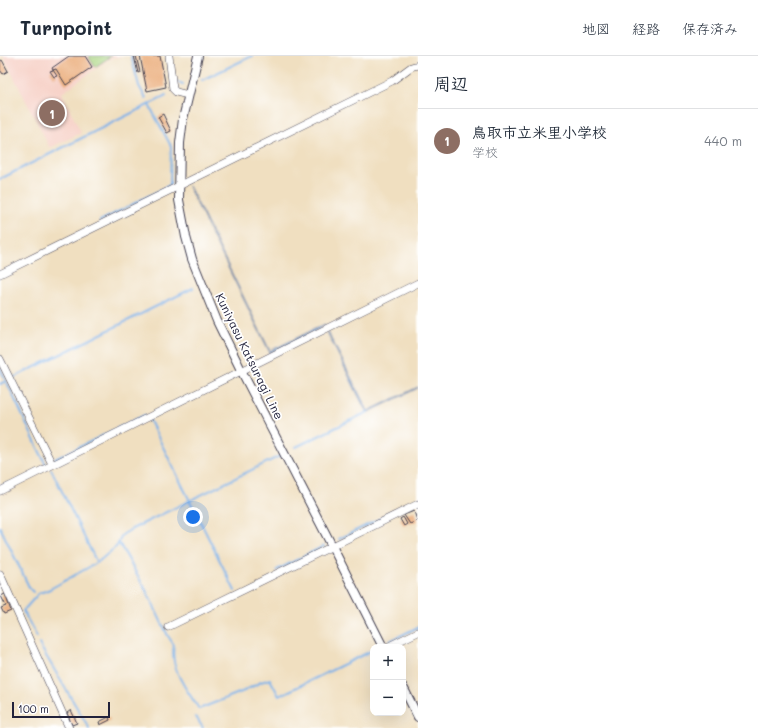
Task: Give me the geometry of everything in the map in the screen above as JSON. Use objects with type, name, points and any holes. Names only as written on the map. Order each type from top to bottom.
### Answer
[{"type":"main road","name":"Kuniyasu Katsuragi Line","points":[[198,56],[182,119],[180,143],[179,200],[192,259],[217,321],[241,370],[381,644]]},
{"type":"main road","points":[[406,693],[418,717]]},
{"type":"street","points":[[169,56],[172,89],[176,92],[188,95]]},
{"type":"street","points":[[0,274],[392,81],[411,67],[418,65]]},
{"type":"street","points":[[0,491],[418,283]]},
{"type":"street","points":[[0,360],[52,464]]},
{"type":"street","points":[[168,627],[418,504]]},
{"type":"street","points":[[0,574],[69,728]]},
{"type":"street","points":[[393,644],[418,632]]},
{"type":"shaded area","points":[[3,56],[122,56],[109,59],[62,93],[81,133],[50,148]]},
{"type":"green space","points":[[88,56],[111,56],[95,67]]},
{"type":"water","points":[[188,186],[270,351],[325,324],[325,326],[270,353]]},
{"type":"water","points":[[327,332],[368,411],[418,388],[367,413]]},
{"type":"building","points":[[69,56],[85,56],[92,67],[66,85],[56,69],[53,70],[52,68]]},
{"type":"building","points":[[134,56],[136,56],[140,72],[138,73]]},
{"type":"building","points":[[140,56],[160,56],[166,87],[147,91]]},
{"type":"building","points":[[2,60],[8,71],[3,74],[0,70],[0,61]]},
{"type":"building","points":[[53,70],[57,76],[54,77],[50,71]]},
{"type":"building","points":[[163,114],[171,131],[167,133],[158,117]]},
{"type":"building","points":[[414,511],[417,521],[410,524],[404,515]]},
{"type":"building","points":[[403,517],[407,524],[404,526],[400,519]]},
{"type":"building","points":[[5,594],[11,611],[4,614],[1,608],[6,606],[1,596]]},
{"type":"building","points":[[71,710],[77,723],[72,725],[67,713]]},
{"type":"building","points":[[109,717],[110,720],[100,725],[99,722]]},
{"type":"waterway","points":[[131,56],[139,86],[146,99]]},
{"type":"waterway","points":[[202,80],[252,56]]},
{"type":"waterway","points":[[177,82],[183,84]]},
{"type":"waterway","points":[[0,179],[166,96]]},
{"type":"waterway","points":[[100,221],[170,185],[171,146],[149,105]]},
{"type":"waterway","points":[[15,377],[193,288]]},
{"type":"waterway","points":[[0,368],[46,465]]},
{"type":"waterway","points":[[0,384],[6,381]]},
{"type":"waterway","points":[[296,447],[368,412]]},
{"type":"waterway","points":[[55,459],[145,415]]},
{"type":"waterway","points":[[149,419],[235,591]]},
{"type":"waterway","points":[[40,593],[98,562],[117,546],[122,535],[130,530],[280,456]]},
{"type":"waterway","points":[[51,469],[96,561]]},
{"type":"waterway","points":[[0,487],[8,483]]},
{"type":"waterway","points":[[339,539],[418,500]]},
{"type":"waterway","points":[[0,527],[30,589],[33,592]]},
{"type":"waterway","points":[[119,543],[147,592],[168,636],[174,645],[174,662],[180,678],[199,709],[270,679],[279,696],[370,651]]},
{"type":"waterway","points":[[277,570],[324,546]]},
{"type":"waterway","points":[[37,637],[23,611],[38,594]]},
{"type":"waterway","points":[[390,641],[418,627]]},
{"type":"waterway","points":[[39,644],[89,728]]},
{"type":"waterway","points":[[196,717],[203,728]]},
{"type":"place","name":"鳥取市立米里小学校","points":[[52,113]]}]
